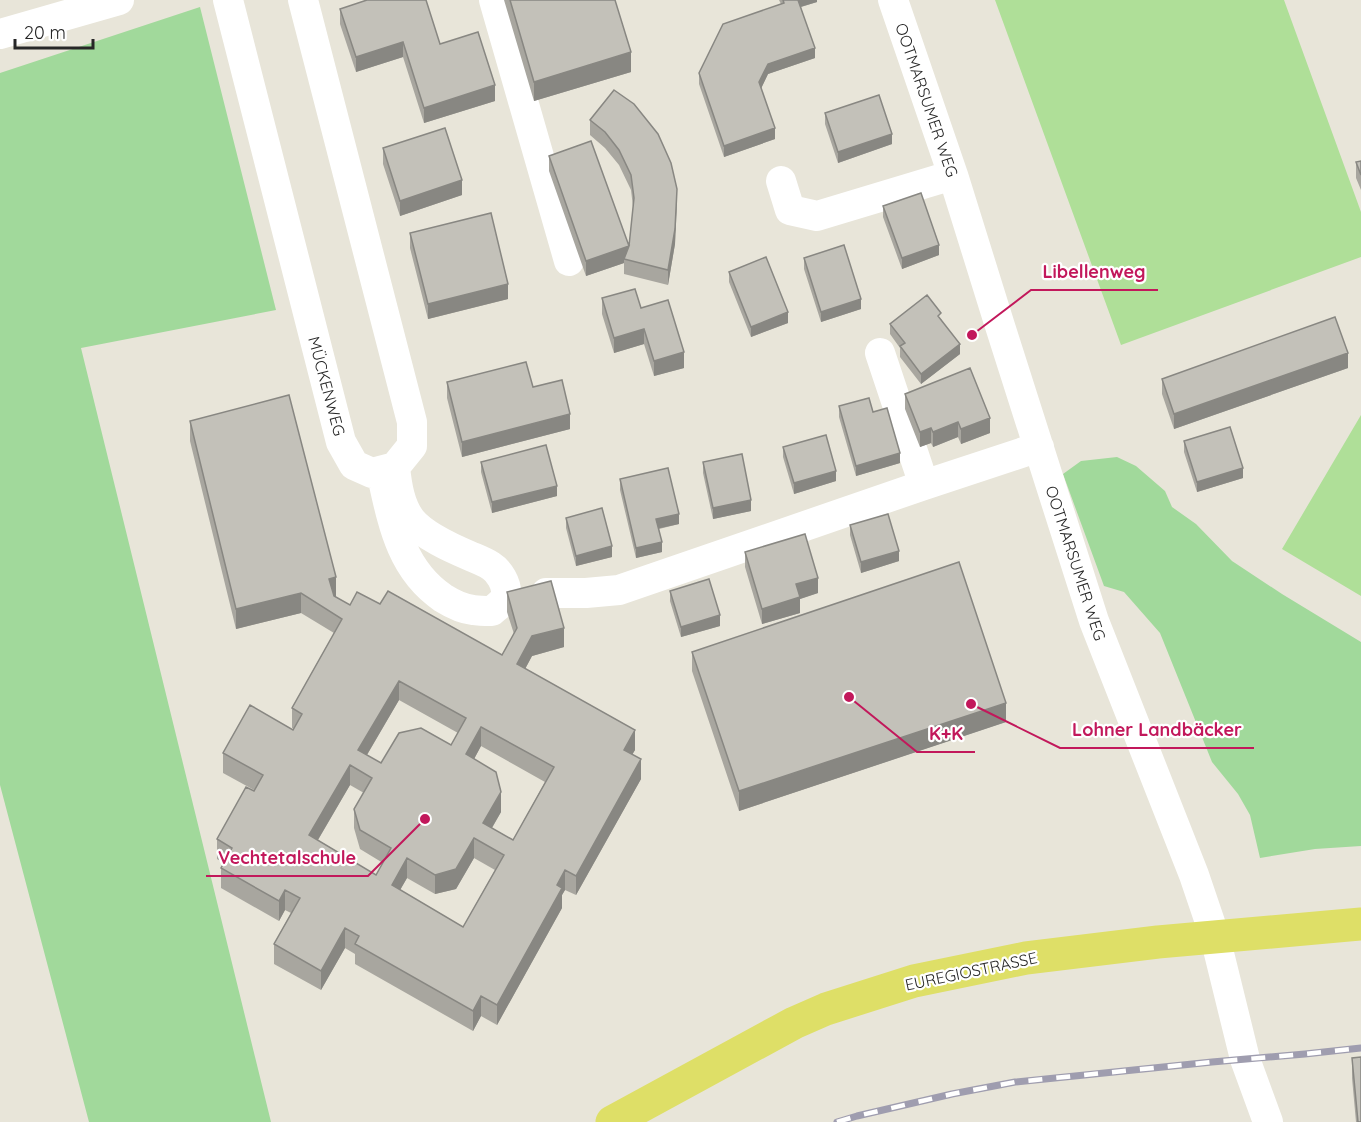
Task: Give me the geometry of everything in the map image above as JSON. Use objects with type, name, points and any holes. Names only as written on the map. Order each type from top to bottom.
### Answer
[{"type":"main road","name":"EUREGIOSTRASSE","points":[[612,1122],[794,1023],[826,1009],[914,981],[1026,958],[1215,937],[1361,924]]},
{"type":"street","points":[[0,34],[119,0]]},
{"type":"street","name":"MÜCKENWEG","points":[[228,0],[341,442],[354,465],[372,472],[388,469]]},
{"type":"street","points":[[303,0],[412,422],[412,446],[388,469],[391,516],[400,543],[411,565],[429,588],[450,602],[472,610],[492,611],[504,600],[506,594],[503,579],[492,566],[457,551],[430,536],[412,522],[403,507],[396,483],[388,469]]},
{"type":"street","points":[[494,0],[569,261]]},
{"type":"street","name":"OOTMARSUMER WEG","points":[[893,0],[953,175],[1094,621],[1194,875],[1215,937],[1245,1059],[1268,1122]]},
{"type":"street","points":[[781,181],[790,210],[817,216],[953,175]]},
{"type":"street","points":[[880,353],[924,484]]},
{"type":"street","points":[[546,593],[619,590],[924,484],[1039,447]]},
{"type":"green space","points":[[995,0],[1284,0],[1361,212],[1361,257],[1121,345]]},
{"type":"green space","points":[[200,7],[276,310],[81,348],[271,1122],[89,1122],[0,785],[0,73]]},
{"type":"green space","points":[[1361,415],[1361,596],[1282,549]]},
{"type":"green space","points":[[1117,457],[1136,466],[1165,491],[1172,507],[1196,524],[1232,561],[1361,642],[1361,846],[1315,849],[1260,858],[1250,815],[1238,794],[1212,762],[1160,633],[1124,592],[1104,586],[1063,474],[1081,461]]},
{"type":"building","points":[[367,0],[426,0],[440,44],[478,32],[495,85],[424,108],[403,42],[356,57],[340,9]]},
{"type":"building","points":[[510,0],[615,0],[631,52],[534,82]]},
{"type":"building","points":[[783,0],[798,0],[815,48],[768,64],[759,82],[775,128],[724,146],[699,73],[723,24],[784,3]]},
{"type":"building","points":[[614,90],[634,104],[658,134],[671,163],[677,189],[675,229],[668,270],[624,259],[629,246],[634,198],[631,175],[619,150],[605,132],[590,120]]},
{"type":"building","points":[[879,95],[892,134],[838,152],[825,113]]},
{"type":"building","points":[[445,128],[462,180],[400,201],[383,148]]},
{"type":"building","points":[[591,141],[629,246],[586,261],[549,156]]},
{"type":"building","points":[[1361,161],[1361,175],[1356,162]]},
{"type":"building","points":[[921,193],[939,245],[902,258],[883,206]]},
{"type":"building","points":[[491,213],[508,284],[428,304],[410,233]]},
{"type":"building","points":[[844,245],[861,299],[821,312],[804,258]]},
{"type":"building","points":[[766,257],[788,312],[751,327],[729,272]]},
{"type":"building","points":[[635,289],[641,308],[668,300],[684,352],[654,361],[644,329],[614,338],[602,298]]},
{"type":"building","points":[[927,295],[941,313],[938,316],[960,344],[921,374],[900,346],[905,343],[890,324]]},
{"type":"building","points":[[1335,317],[1348,353],[1174,414],[1162,379]]},
{"type":"building","points":[[526,362],[533,387],[562,380],[570,414],[462,442],[447,382]]},
{"type":"building","points":[[970,368],[990,418],[961,429],[958,422],[933,432],[931,428],[920,432],[905,394]]},
{"type":"building","points":[[289,395],[336,577],[329,579],[334,596],[350,605],[357,592],[380,604],[388,591],[502,655],[517,628],[507,592],[551,581],[564,628],[532,636],[517,664],[635,730],[624,750],[641,759],[576,876],[565,870],[557,885],[562,888],[497,1005],[481,996],[473,1011],[355,944],[359,936],[345,928],[321,971],[274,944],[300,898],[285,890],[279,901],[221,868],[232,848],[217,839],[246,787],[254,791],[263,775],[223,753],[250,705],[293,730],[302,714],[292,708],[342,619],[301,593],[236,609],[190,421]],"holes":[[[399,681],[466,718],[451,745],[421,728],[399,733],[381,763],[358,750]],[[481,727],[554,767],[513,840],[483,823],[501,792],[496,772],[466,754]],[[350,765],[372,778],[354,809],[360,830],[391,848],[376,875],[309,835]],[[474,838],[504,855],[463,927],[392,885],[407,858],[435,875],[456,869]]]},
{"type":"building","points":[[869,398],[873,412],[887,408],[900,453],[856,466],[839,406]]},
{"type":"building","points":[[1230,427],[1243,468],[1197,482],[1184,441]]},
{"type":"building","points":[[826,435],[836,471],[794,483],[783,447]]},
{"type":"building","points":[[546,445],[557,486],[492,502],[481,462]]},
{"type":"building","points":[[742,454],[751,500],[713,508],[703,462]]},
{"type":"building","points":[[668,468],[679,514],[656,519],[662,542],[636,548],[620,479]]},
{"type":"building","points":[[602,508],[612,546],[576,556],[566,518]]},
{"type":"building","points":[[888,514],[899,551],[861,562],[850,525]]},
{"type":"building","points":[[805,534],[818,578],[796,584],[800,597],[762,609],[745,552]]},
{"type":"building","points":[[959,562],[1006,703],[739,791],[692,652]]},
{"type":"building","points":[[709,579],[720,615],[681,627],[670,591]]},
{"type":"building","points":[[1361,1057],[1361,1122],[1358,1122],[1352,1058]]},
{"type":"railway","points":[[837,1122],[952,1094],[1015,1082],[1361,1048]]},
{"type":"place","name":"Libellenweg","points":[[972,335]]},
{"type":"place","name":"K+K","points":[[849,697]]},
{"type":"place","name":"Lohner Landbäcker","points":[[971,704]]},
{"type":"place","name":"Vechtetalschule","points":[[425,819]]}]
